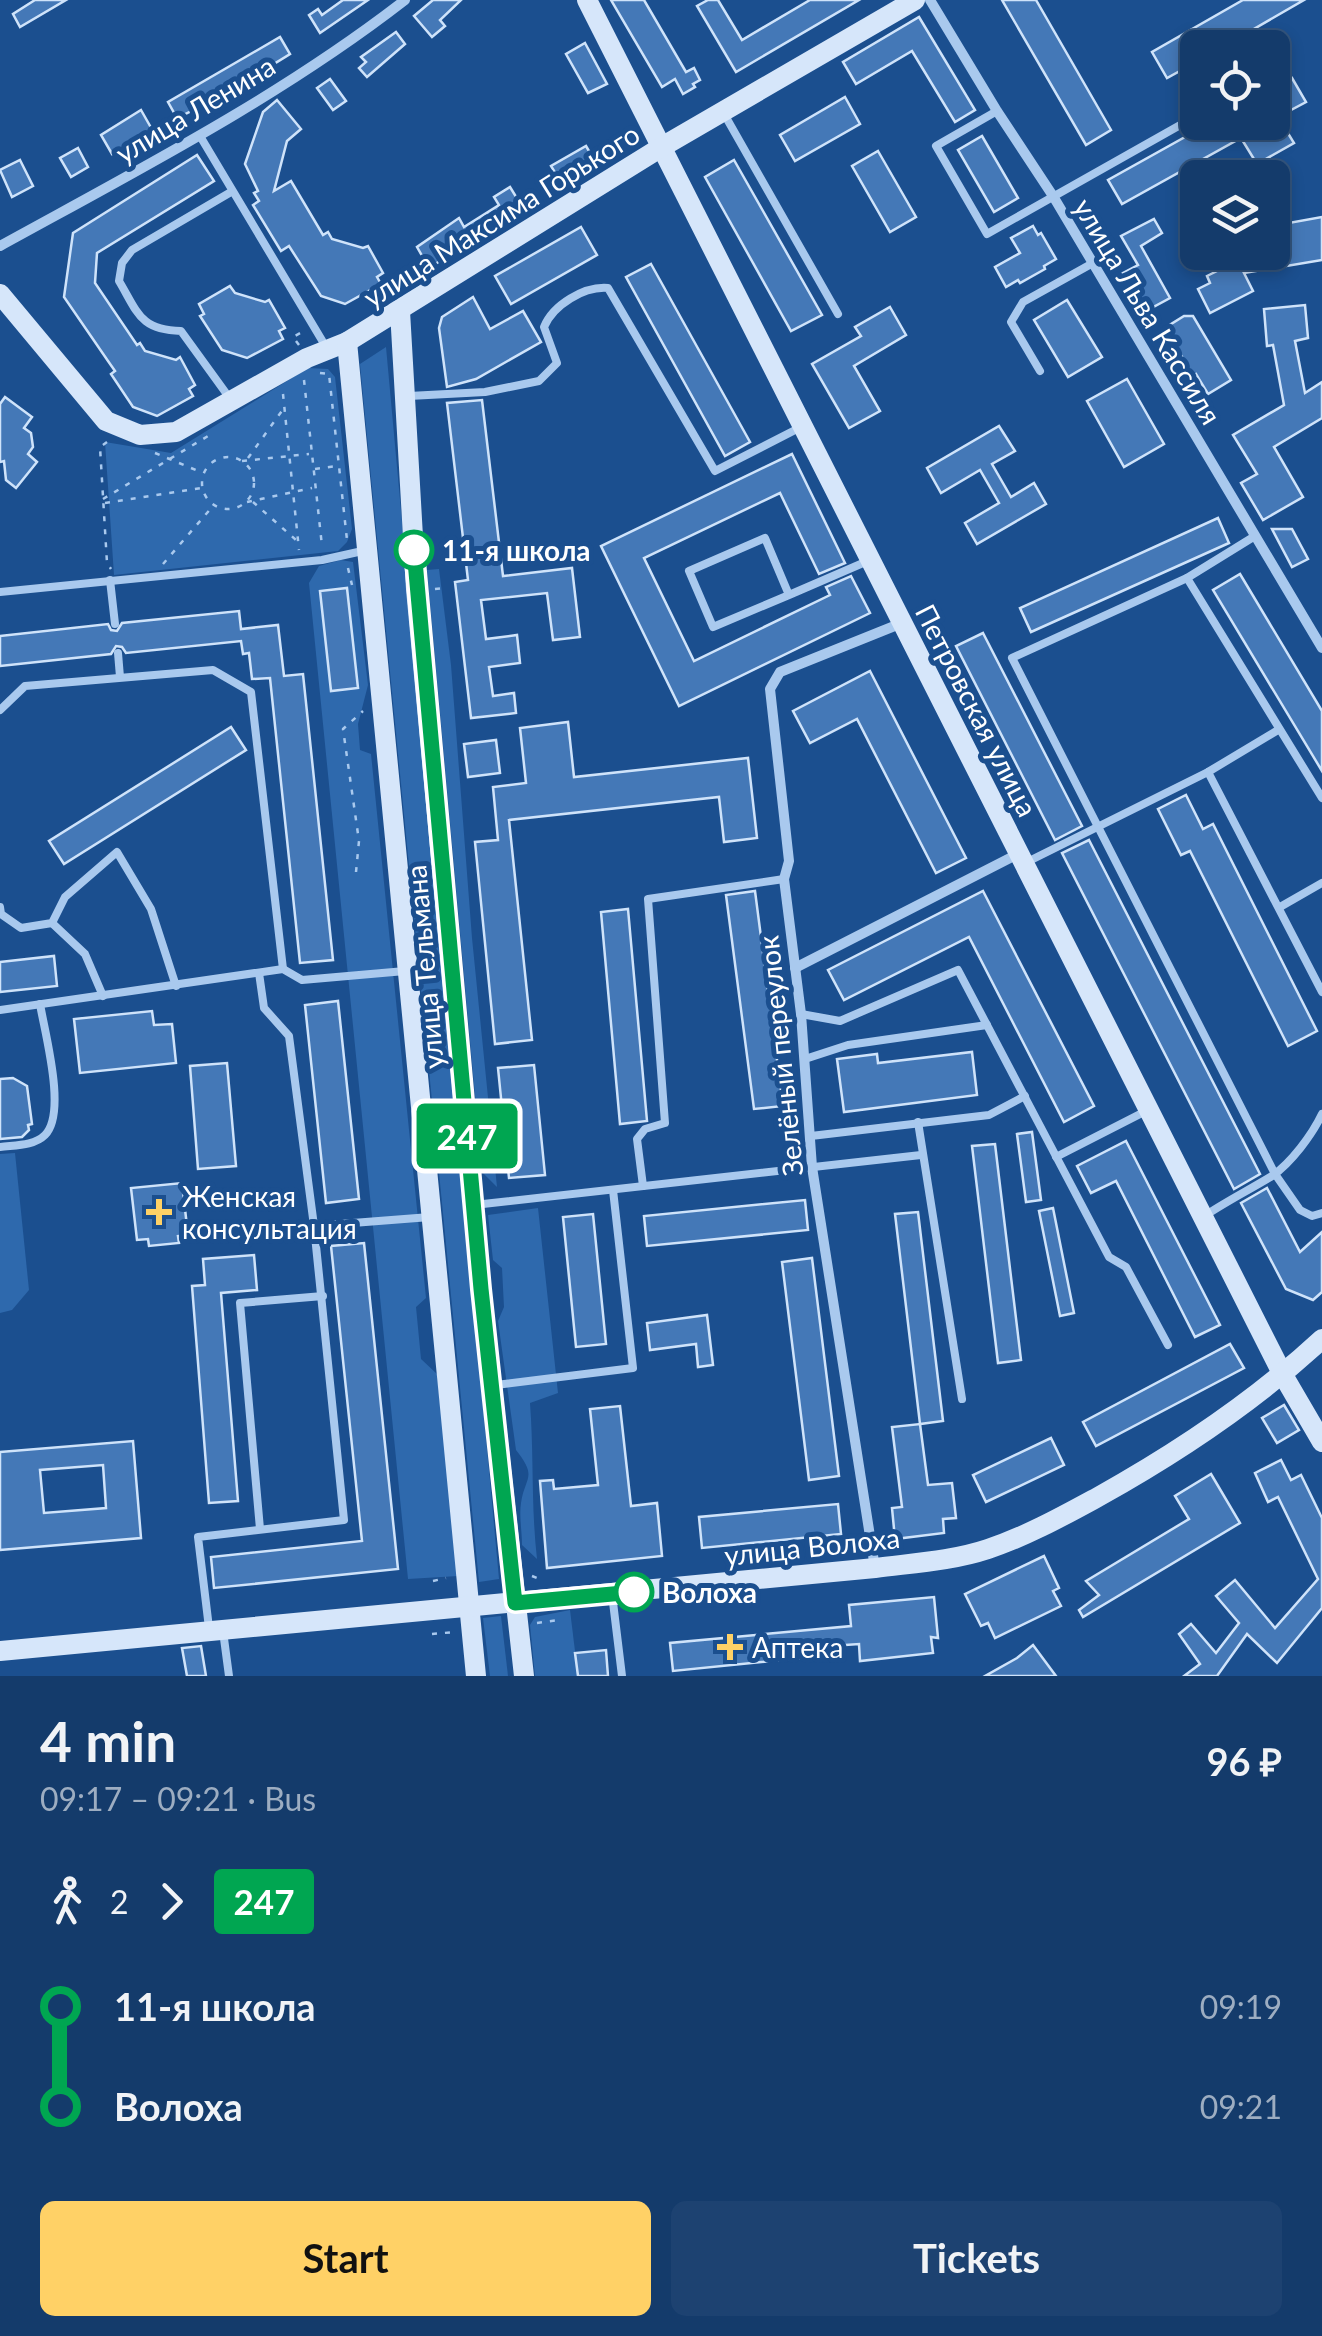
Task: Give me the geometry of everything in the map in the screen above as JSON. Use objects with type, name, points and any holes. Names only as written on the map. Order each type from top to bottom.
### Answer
[{"type":"main road","name":"Петровская улица","points":[[586,0],[1283,1375],[1322,1442]]},
{"type":"main road","name":"улица Максима Горького","points":[[106,421],[140,435],[176,432],[400,310],[660,148],[915,0]]},
{"type":"main road","points":[[0,294],[106,421]]},
{"type":"main road","name":"улица Тельмана","points":[[400,310],[416,589],[474,1205],[524,1676]]},
{"type":"main road","name":"улица Тельмана","points":[[337,346],[350,551],[407,971],[476,1676]]},
{"type":"main road","name":"улица Волоха","points":[[0,1652],[876,1568],[987,1550],[1044,1526],[1156,1464],[1222,1422],[1322,1339]]},
{"type":"street","name":"улица Ленина","points":[[0,246],[200,136],[405,0]]},
{"type":"street","name":"улица Льва Кассиля","points":[[930,0],[1053,196],[1322,648]]},
{"type":"street","name":"Зелёный переулок","points":[[876,1568],[812,1168],[801,1014],[784,879],[789,861],[770,689],[780,672],[902,623]]},
{"type":"street","points":[[795,968],[1021,859]]},
{"type":"lane","points":[[723,112],[838,314]]},
{"type":"lane","points":[[997,112],[936,146],[986,234],[1180,125]]},
{"type":"lane","points":[[200,136],[231,192],[337,346]]},
{"type":"lane","points":[[231,192],[132,250],[122,264],[119,281],[144,322],[162,330],[181,331],[231,400]]},
{"type":"lane","points":[[1040,371],[1011,322],[1023,302],[1093,264]]},
{"type":"lane","points":[[403,396],[485,392],[539,381],[557,363],[544,326],[550,312],[594,287],[608,288],[715,471],[801,426]]},
{"type":"lane","points":[[1255,536],[1187,578],[1012,658],[1275,1174],[1300,1210],[1312,1216],[1322,1213]]},
{"type":"lane","points":[[789,595],[764,538],[689,570],[713,627],[789,595],[870,560]]},
{"type":"lane","points":[[0,592],[350,551]]},
{"type":"lane","points":[[1187,578],[1322,798]]},
{"type":"lane","points":[[110,580],[115,624]]},
{"type":"lane","points":[[118,654],[120,677]]},
{"type":"lane","points":[[0,710],[25,686],[213,670],[251,692],[282,970]]},
{"type":"lane","points":[[1021,859],[1100,828],[1208,772],[1278,730]]},
{"type":"lane","points":[[1208,772],[1322,992]]},
{"type":"lane","points":[[52,923],[65,898],[117,852],[151,909],[176,986]]},
{"type":"lane","points":[[643,1186],[637,1139],[645,1130],[666,1123],[648,899],[784,879]]},
{"type":"lane","points":[[1280,907],[1322,883]]},
{"type":"lane","points":[[0,907],[1,914],[21,928],[52,923]]},
{"type":"lane","points":[[52,923],[85,954],[102,996]]},
{"type":"lane","points":[[0,1010],[282,970],[302,980],[407,971]]},
{"type":"lane","points":[[801,1014],[840,1021],[958,970],[1108,1257],[1126,1267],[1168,1345]]},
{"type":"lane","points":[[229,1676],[198,1537],[344,1520],[323,1296],[289,1036],[264,1008],[259,973]]},
{"type":"lane","points":[[0,1147],[31,1144],[44,1137],[54,1122],[55,1102],[40,1004]]},
{"type":"lane","points":[[805,1059],[848,1045],[987,1025]]},
{"type":"lane","points":[[811,1136],[989,1115],[1024,1096]]},
{"type":"lane","points":[[1056,1157],[1148,1110]]},
{"type":"lane","points":[[1203,1218],[1233,1196],[1275,1174],[1315,1128],[1322,1114]]},
{"type":"lane","points":[[918,1122],[962,1400]]},
{"type":"lane","points":[[474,1205],[921,1155]]},
{"type":"lane","points":[[492,1386],[633,1368],[612,1190]]},
{"type":"lane","points":[[314,1226],[430,1217]]},
{"type":"lane","points":[[260,1529],[240,1303],[323,1296]]},
{"type":"lane","points":[[612,1594],[622,1676]]},
{"type":"path","points":[[313,373],[329,374],[354,596]]},
{"type":"path","points":[[304,378],[322,549]]},
{"type":"path","points":[[282,391],[299,552]]},
{"type":"path","points":[[247,460],[284,408]]},
{"type":"path","points":[[106,421],[115,436],[100,448],[106,563],[114,572],[110,580]]},
{"type":"path","points":[[151,451],[204,473]]},
{"type":"path","points":[[312,454],[240,461],[220,459],[204,473],[202,488],[214,504],[227,509],[315,487]]},
{"type":"path","points":[[240,461],[254,480],[245,502]]},
{"type":"path","points":[[313,469],[339,466]]},
{"type":"path","points":[[103,503],[202,488]]},
{"type":"path","points":[[252,501],[298,542]]},
{"type":"path","points":[[160,567],[214,504]]},
{"type":"path","points":[[347,538],[350,551]]},
{"type":"path","points":[[356,872],[359,841],[343,729],[365,710]]},
{"type":"path","points":[[512,1568],[542,1580]]},
{"type":"path","points":[[433,1581],[465,1573]]},
{"type":"path","points":[[518,1625],[559,1620]]},
{"type":"path","points":[[432,1634],[471,1630]]},
{"type":"shaded area","points":[[386,347],[499,1579],[479,1582],[360,364]]},
{"type":"shaded area","points":[[308,368],[328,369],[335,377],[352,529],[347,542],[338,551],[114,575],[105,442],[171,453]]},
{"type":"shaded area","points":[[341,560],[353,562],[368,685],[358,724],[360,750],[371,754],[426,1298],[416,1307],[421,1359],[437,1374],[458,1576],[408,1579],[309,583],[319,566]]},
{"type":"shaded area","points":[[439,569],[497,1187],[482,1172],[427,570]]},
{"type":"shaded area","points":[[15,1153],[29,1290],[12,1310],[0,1313],[0,1154]]},
{"type":"shaded area","points":[[538,1208],[558,1393],[530,1403],[537,1559],[522,1545],[520,1508],[528,1472],[516,1450],[498,1321],[504,1307],[502,1268],[493,1260],[488,1215]]},
{"type":"shaded area","points":[[570,1610],[578,1676],[535,1676],[530,1625],[535,1617]]},
{"type":"shaded area","points":[[501,1616],[508,1676],[490,1676],[483,1618]]},
{"type":"building","points":[[35,0],[66,0],[20,27],[13,14]]},
{"type":"building","points":[[343,0],[368,0],[320,33],[309,15],[318,9],[322,15]]},
{"type":"building","points":[[433,0],[461,0],[440,20],[445,26],[432,37],[414,16]]},
{"type":"building","points":[[611,0],[644,0],[686,72],[694,68],[700,80],[693,84],[695,87],[683,94],[675,79],[662,87]]},
{"type":"building","points":[[718,0],[742,40],[810,0],[859,0],[736,72],[697,6]]},
{"type":"building","points":[[1002,0],[1036,0],[1111,130],[1086,145]]},
{"type":"building","points":[[1243,0],[1304,0],[1252,30],[1190,30]]},
{"type":"building","points":[[919,17],[975,110],[955,122],[912,51],[856,84],[843,62]]},
{"type":"building","points":[[396,32],[405,44],[367,77],[359,68],[366,62],[361,57]]},
{"type":"building","points":[[1180,36],[1180,71],[1167,78],[1152,52]]},
{"type":"building","points":[[280,37],[290,54],[222,96],[177,118],[168,102]]},
{"type":"building","points":[[585,43],[607,84],[588,93],[566,54]]},
{"type":"building","points":[[330,79],[346,101],[333,110],[317,88]]},
{"type":"building","points":[[1290,79],[1306,102],[1290,111]]},
{"type":"building","points":[[845,97],[860,124],[795,161],[780,135]]},
{"type":"building","points":[[277,100],[301,129],[287,141],[274,191],[291,181],[323,235],[328,232],[332,239],[368,246],[383,273],[377,277],[381,284],[345,304],[321,296],[289,246],[281,251],[253,205],[259,201],[254,193],[258,191],[245,164],[263,112]]},
{"type":"building","points":[[141,110],[154,133],[112,154],[101,135]]},
{"type":"building","points":[[982,136],[1018,198],[994,212],[958,150]]},
{"type":"building","points":[[1290,136],[1294,143],[1264,160],[1255,160],[1242,140],[1290,140]]},
{"type":"building","points":[[1180,140],[1237,140],[1201,160],[1180,160],[1180,172],[1122,204],[1108,180]]},
{"type":"building","points":[[586,146],[596,163],[562,184],[551,166]]},
{"type":"building","points":[[78,148],[88,167],[71,177],[60,158]]},
{"type":"building","points":[[878,151],[916,217],[890,232],[852,166]]},
{"type":"building","points":[[197,155],[214,181],[97,253],[95,283],[137,345],[176,360],[180,357],[195,385],[189,389],[193,396],[157,416],[133,407],[111,374],[115,371],[64,297],[73,233]]},
{"type":"building","points":[[20,160],[33,186],[12,197],[0,170]]},
{"type":"building","points":[[734,160],[822,315],[791,331],[705,177]]},
{"type":"building","points":[[510,187],[523,208],[429,268],[417,247],[459,218],[464,227],[499,205],[494,197]]},
{"type":"building","points":[[1322,217],[1322,260],[1290,265],[1290,223]]},
{"type":"building","points":[[1154,219],[1162,233],[1141,246],[1170,298],[1144,312],[1123,273],[1138,265],[1121,236]]},
{"type":"building","points":[[1033,226],[1056,259],[1020,283],[1018,280],[1006,287],[995,267],[1020,253],[1011,238]]},
{"type":"building","points":[[581,227],[597,255],[511,304],[495,276]]},
{"type":"building","points":[[651,264],[750,442],[725,456],[626,277]]},
{"type":"building","points":[[1262,270],[1244,273],[1253,291],[1210,313],[1198,289],[1210,283],[1207,276],[1217,271]]},
{"type":"building","points":[[230,286],[235,293],[269,300],[285,328],[279,331],[283,339],[247,358],[222,350],[200,316],[204,314],[199,304]]},
{"type":"building","points":[[473,297],[490,329],[523,311],[541,342],[476,379],[447,387],[439,328],[442,317]]},
{"type":"building","points":[[1067,300],[1102,357],[1068,377],[1034,320]]},
{"type":"building","points":[[1305,305],[1308,338],[1295,341],[1305,393],[1322,382],[1322,418],[1274,447],[1303,497],[1263,520],[1241,483],[1257,474],[1233,435],[1284,405],[1273,345],[1267,346],[1264,309]]},
{"type":"building","points":[[890,307],[906,335],[854,366],[880,411],[849,428],[812,364],[861,336],[855,327]]},
{"type":"building","points":[[1184,316],[1193,316],[1231,380],[1208,394],[1196,374],[1193,376],[1168,326]]},
{"type":"building","points":[[1127,379],[1164,444],[1124,467],[1087,401]]},
{"type":"building","points":[[5,397],[32,417],[24,428],[31,433],[33,447],[28,454],[37,462],[16,488],[6,480],[4,461],[0,462],[0,404]]},
{"type":"building","points":[[482,400],[503,576],[572,568],[580,637],[553,640],[547,593],[481,600],[486,639],[517,635],[520,663],[489,667],[493,696],[514,693],[516,713],[471,718],[455,582],[468,580],[447,403]]},
{"type":"building","points":[[999,426],[1015,451],[992,464],[1011,497],[1034,483],[1046,504],[977,544],[965,523],[999,503],[980,470],[941,493],[927,468]]},
{"type":"building","points":[[792,454],[845,563],[819,574],[780,493],[644,558],[694,661],[830,595],[826,587],[851,576],[870,613],[679,706],[601,546]]},
{"type":"building","points":[[1218,518],[1229,543],[1031,632],[1020,608]]},
{"type":"building","points":[[1272,529],[1292,529],[1308,559],[1292,567]]},
{"type":"building","points":[[1240,574],[1322,711],[1322,771],[1213,590]]},
{"type":"building","points":[[347,588],[358,688],[331,691],[320,591]]},
{"type":"building","points":[[239,611],[241,629],[278,625],[284,676],[303,674],[333,960],[300,963],[270,678],[252,679],[249,653],[243,654],[241,641],[126,653],[116,646],[111,654],[0,666],[0,636],[108,624],[117,631],[122,623]]},
{"type":"building","points":[[983,633],[1082,826],[1055,840],[956,646]]},
{"type":"building","points":[[870,671],[966,858],[936,873],[857,719],[810,743],[793,711]]},
{"type":"building","points":[[568,722],[574,777],[748,758],[757,838],[724,842],[719,797],[509,820],[532,1040],[495,1044],[475,842],[498,840],[493,787],[526,783],[520,728]]},
{"type":"building","points":[[231,727],[246,750],[64,864],[49,841]]},
{"type":"building","points":[[496,740],[500,773],[468,777],[464,744]]},
{"type":"building","points":[[1186,795],[1203,829],[1213,824],[1317,1031],[1288,1046],[1190,851],[1181,855],[1158,809]]},
{"type":"building","points":[[1089,840],[1260,1174],[1234,1189],[1062,853]]},
{"type":"building","points":[[755,891],[783,1106],[754,1109],[726,895]]},
{"type":"building","points":[[983,891],[1094,1106],[1064,1122],[969,937],[844,1000],[828,970]]},
{"type":"building","points":[[628,909],[647,1121],[620,1124],[601,912]]},
{"type":"building","points":[[54,956],[57,986],[0,992],[0,962]]},
{"type":"building","points":[[338,1001],[359,1199],[326,1203],[305,1005]]},
{"type":"building","points":[[152,1011],[154,1025],[172,1024],[176,1063],[80,1073],[74,1019]]},
{"type":"building","points":[[972,1052],[977,1095],[844,1112],[837,1059],[877,1054],[878,1063]]},
{"type":"building","points":[[227,1063],[236,1166],[198,1169],[190,1066]]},
{"type":"building","points":[[534,1065],[545,1175],[509,1178],[498,1068]]},
{"type":"building","points":[[13,1078],[27,1086],[32,1124],[22,1137],[0,1139],[0,1079]]},
{"type":"building","points":[[1032,1132],[1041,1200],[1026,1202],[1017,1134]]},
{"type":"building","points":[[1126,1141],[1220,1325],[1195,1337],[1116,1181],[1091,1193],[1077,1166]]},
{"type":"building","points":[[995,1144],[1021,1360],[998,1363],[972,1146]]},
{"type":"building","name":"Женская консультация","points":[[182,1183],[188,1235],[178,1236],[179,1243],[149,1246],[148,1239],[137,1240],[131,1188]]},
{"type":"building","points":[[1267,1188],[1300,1252],[1322,1232],[1322,1292],[1313,1300],[1286,1289],[1241,1203]]},
{"type":"building","points":[[805,1200],[808,1230],[647,1246],[644,1216]]},
{"type":"building","points":[[1053,1208],[1074,1313],[1060,1316],[1039,1211]]},
{"type":"building","points":[[918,1212],[943,1421],[920,1424],[895,1214]]},
{"type":"building","points":[[593,1214],[606,1344],[576,1347],[563,1217]]},
{"type":"building","points":[[364,1243],[398,1569],[214,1588],[211,1557],[362,1541],[331,1246]]},
{"type":"building","points":[[254,1255],[257,1290],[221,1293],[238,1501],[209,1503],[192,1286],[205,1285],[203,1259]]},
{"type":"building","points":[[812,1258],[839,1476],[809,1480],[782,1262]]},
{"type":"building","points":[[707,1315],[713,1365],[698,1367],[696,1344],[650,1350],[647,1323]]},
{"type":"building","points":[[1230,1344],[1244,1368],[1096,1446],[1083,1422]]},
{"type":"building","points":[[1284,1405],[1299,1430],[1277,1443],[1262,1418]]},
{"type":"building","points":[[620,1406],[631,1506],[657,1503],[662,1556],[547,1568],[540,1481],[553,1480],[554,1489],[598,1485],[590,1409]]},
{"type":"building","points":[[920,1424],[928,1485],[952,1483],[956,1518],[943,1519],[944,1533],[895,1539],[892,1508],[902,1507],[892,1427]]},
{"type":"building","points":[[1051,1438],[1064,1465],[986,1502],[973,1475]]},
{"type":"building","points":[[133,1441],[141,1538],[0,1550],[0,1452]],"holes":[[[103,1465],[106,1508],[44,1513],[40,1470]]]},
{"type":"building","points":[[1281,1460],[1291,1480],[1301,1475],[1322,1518],[1322,1608],[1277,1663],[1247,1634],[1217,1676],[1184,1676],[1200,1664],[1179,1634],[1191,1624],[1216,1653],[1239,1623],[1216,1596],[1235,1580],[1275,1628],[1318,1579],[1278,1497],[1268,1502],[1255,1473]]},
{"type":"building","points":[[1211,1474],[1240,1523],[1083,1617],[1079,1610],[1099,1595],[1086,1581],[1189,1519],[1175,1496]]},
{"type":"building","points":[[838,1504],[841,1534],[702,1548],[699,1517]]},
{"type":"building","points":[[1044,1556],[1059,1588],[1053,1591],[1061,1606],[995,1638],[988,1623],[981,1626],[965,1594]]},
{"type":"building","points":[[934,1597],[938,1638],[931,1637],[933,1653],[860,1661],[859,1644],[831,1646],[832,1655],[673,1671],[670,1643],[851,1626],[849,1605]]},
{"type":"building","points":[[1033,1645],[1056,1676],[985,1676],[1017,1658]]},
{"type":"building","points":[[201,1646],[206,1676],[187,1676],[182,1648]]},
{"type":"building","points":[[606,1650],[608,1676],[578,1676],[575,1653]]},
{"type":"bus line","name":"247","points":[[414,550],[481,1289],[515,1603],[634,1592]]},
{"type":"place","name":"11-я школа","points":[[414,550]]},
{"type":"place","name":"Женская консультация","points":[[159,1212]]},
{"type":"place","name":"Волоха","points":[[634,1592]]},
{"type":"place","name":"Аптека","points":[[730,1647]]}]
